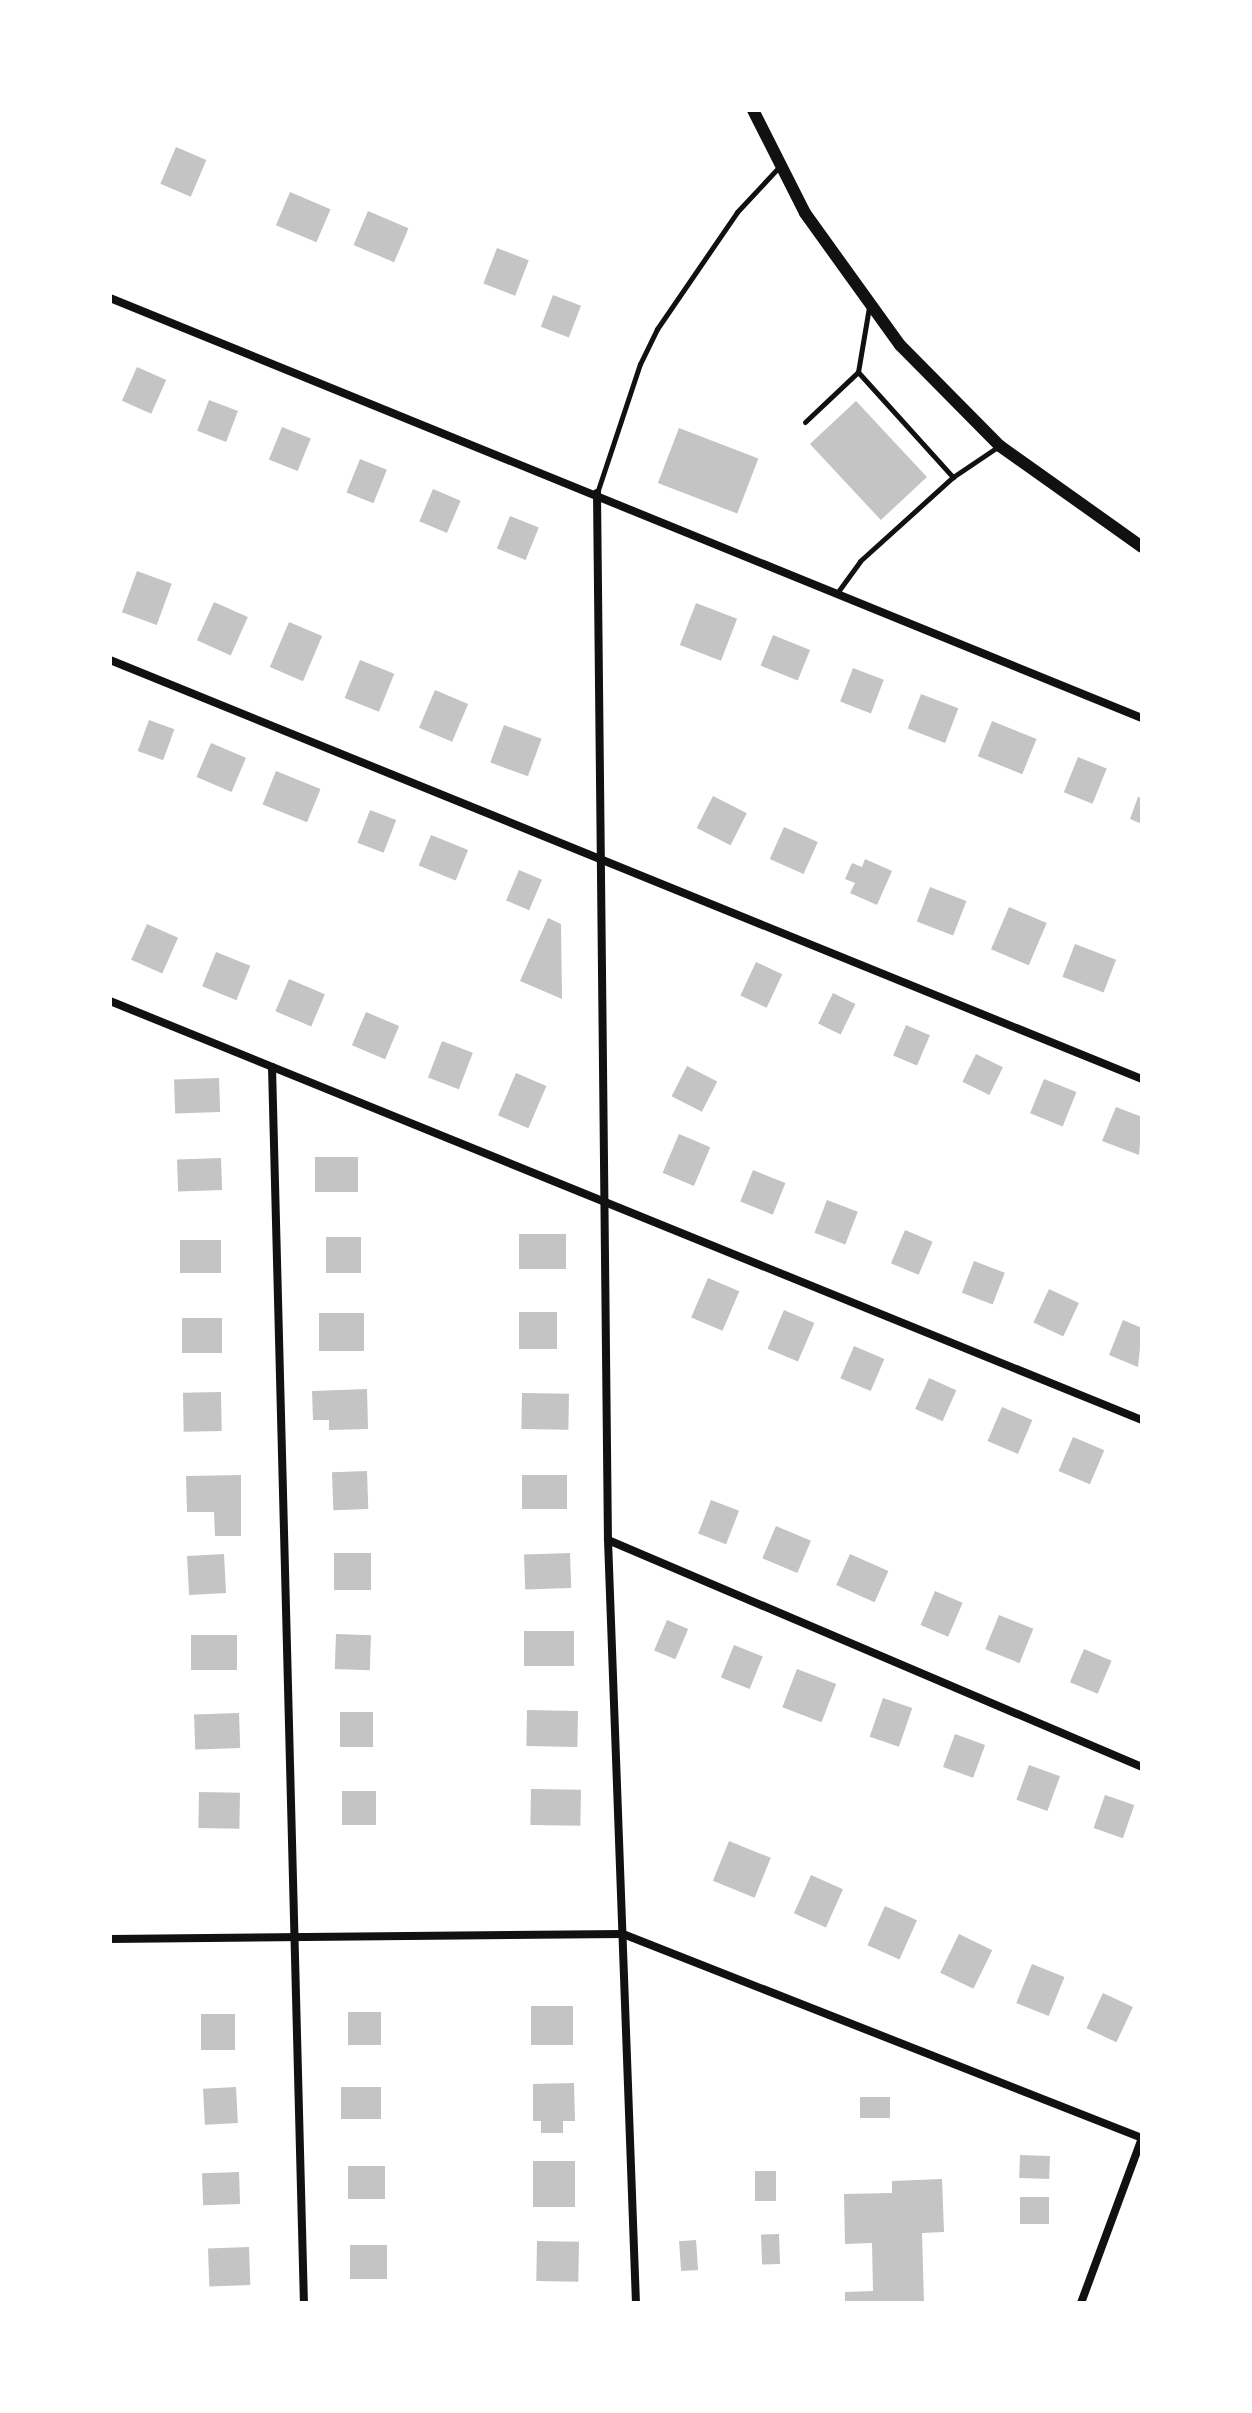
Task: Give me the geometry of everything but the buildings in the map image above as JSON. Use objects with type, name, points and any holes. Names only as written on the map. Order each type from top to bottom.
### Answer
[{"type":"street","points":[[753,110],[779,167],[869,307],[933,383],[1000,446],[1142,547]]},
{"type":"street","points":[[110,298],[597,493],[1142,718]]},
{"type":"street","points":[[597,493],[594,531],[603,860],[608,1540],[636,2303]]},
{"type":"street","points":[[110,660],[1142,1079]]},
{"type":"street","points":[[110,1001],[1142,1420]]},
{"type":"street","points":[[272,1067],[304,2303]]},
{"type":"street","points":[[608,1540],[1142,1767]]},
{"type":"street","points":[[110,1939],[623,1934],[1142,2138],[1081,2303]]},
{"type":"lane","points":[[597,493],[640,364],[657,329],[737,212],[779,167]]},
{"type":"lane","points":[[805,422],[858,372],[869,307]]},
{"type":"lane","points":[[858,372],[953,477]]},
{"type":"lane","points":[[837,593],[860,561],[953,477],[1000,446]]}]
